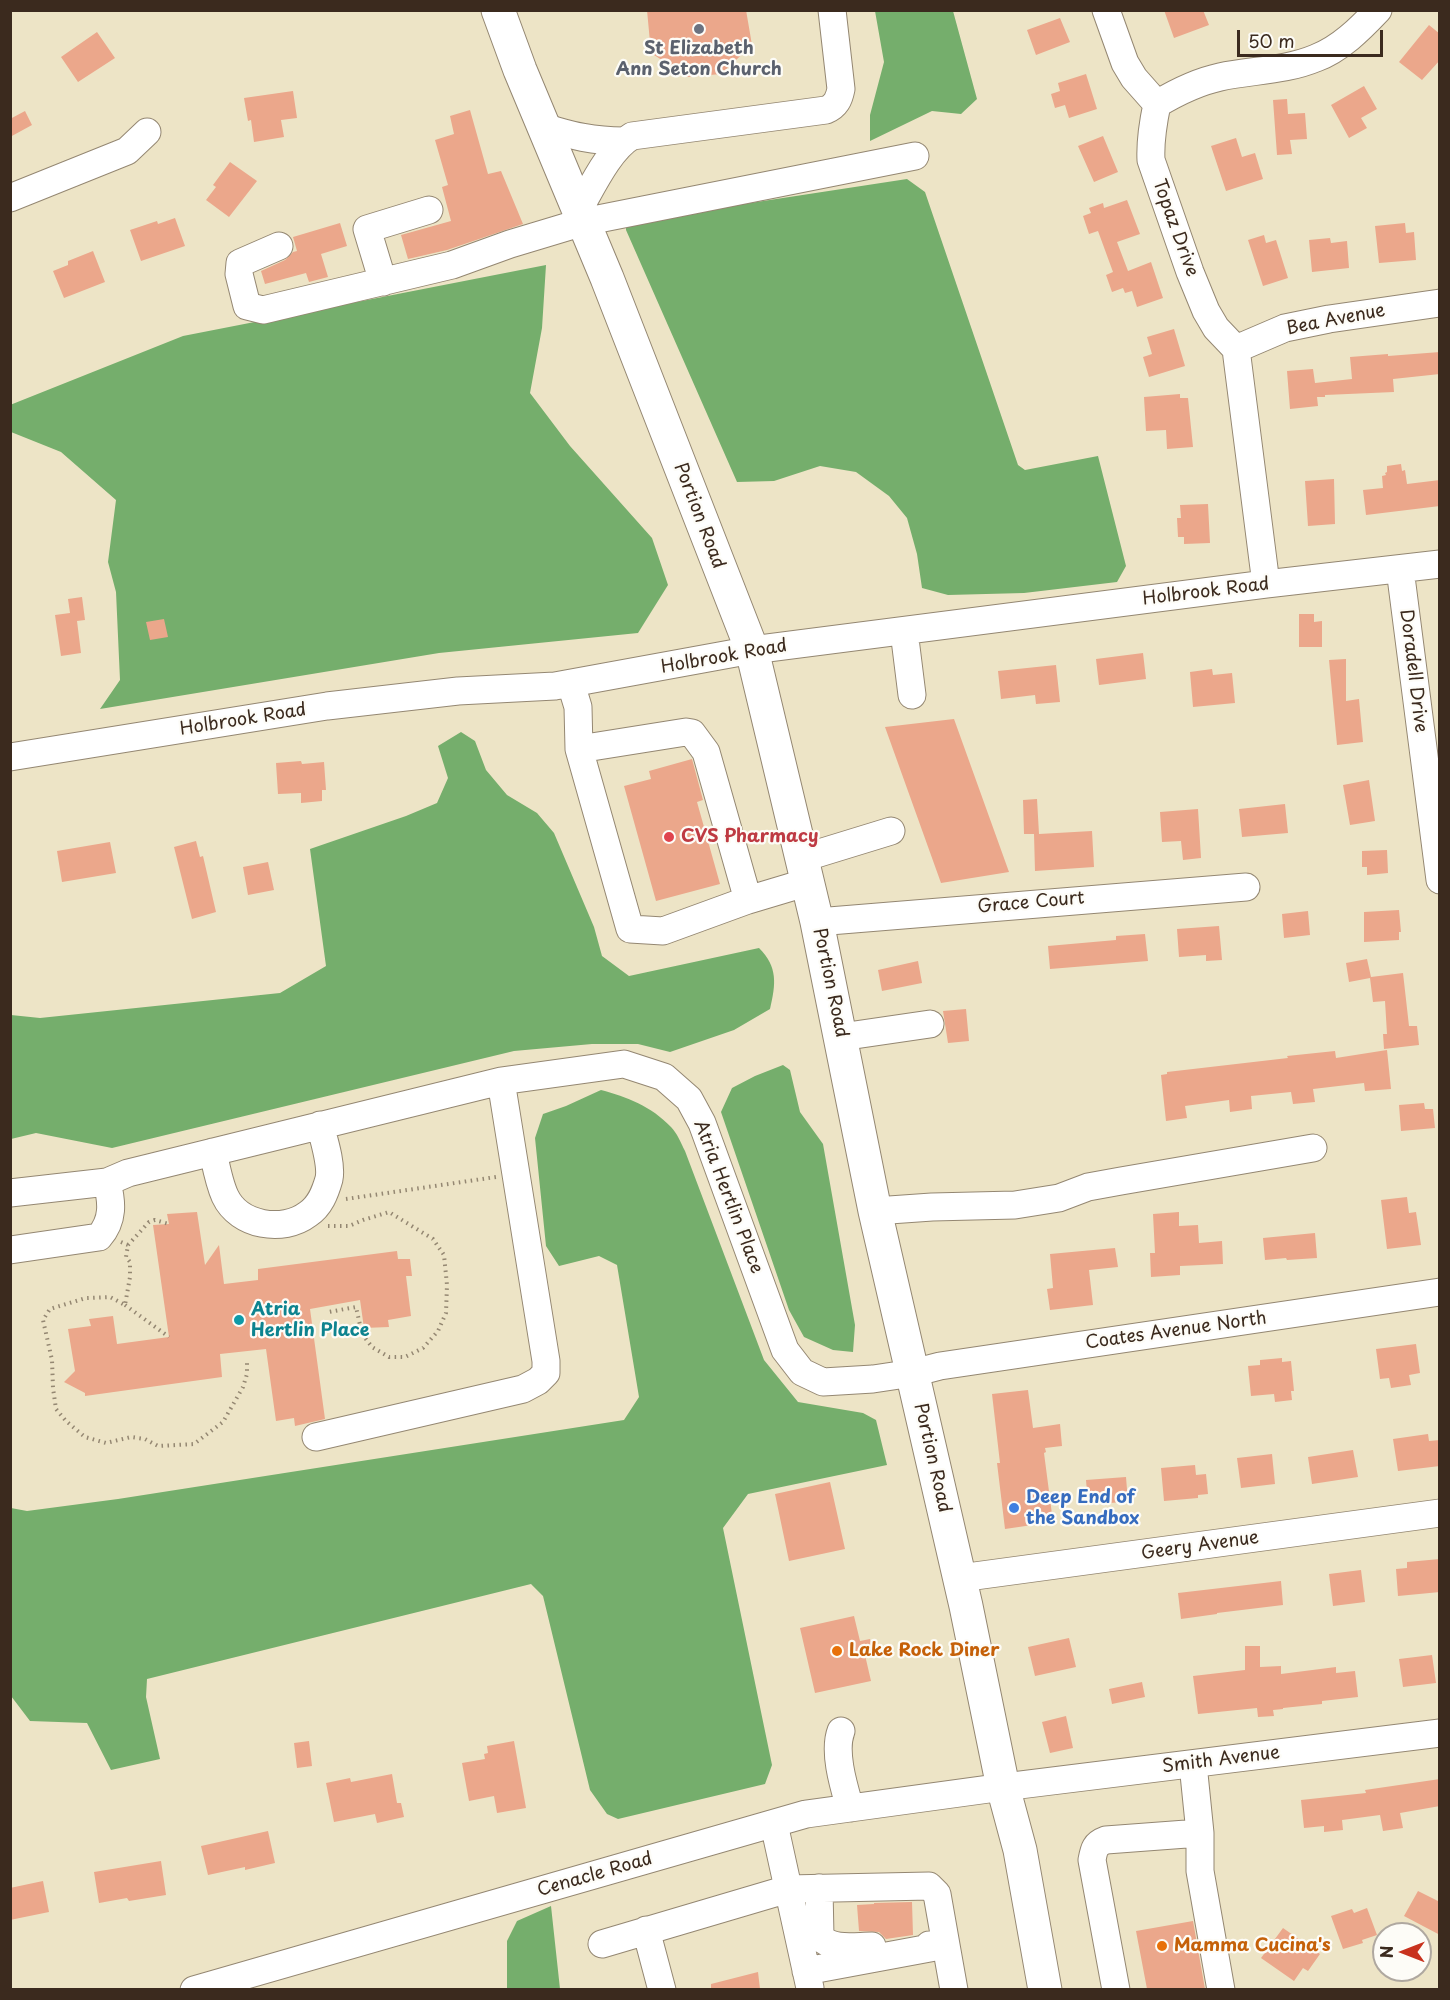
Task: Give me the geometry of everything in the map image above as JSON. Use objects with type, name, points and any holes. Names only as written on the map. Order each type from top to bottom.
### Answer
[{"type":"main road","name":"Portion Road","points":[[498,10],[520,70],[611,289],[752,650],[817,921],[875,1211],[960,1578],[1003,1787],[1020,1850],[1045,1989]]},
{"type":"street","points":[[580,217],[596,180],[624,141],[632,136],[826,110],[833,107],[839,99],[841,89],[832,10]]},
{"type":"street","points":[[1106,10],[1125,63],[1134,78],[1157,104],[1178,91],[1221,76],[1290,67],[1318,58],[1361,28],[1378,10]]},
{"type":"street","name":"Topaz Drive","points":[[1157,104],[1150,145],[1156,177],[1206,311],[1216,328],[1236,349]]},
{"type":"street","points":[[544,127],[578,138],[624,141]]},
{"type":"street","points":[[10,198],[126,151],[147,132]]},
{"type":"street","points":[[279,246],[240,263],[239,274],[247,306],[263,310],[452,265],[580,217],[915,156]]},
{"type":"street","points":[[383,282],[367,229],[429,210]]},
{"type":"street","name":"Bea Avenue","points":[[1236,349],[1285,328],[1329,319],[1440,303]]},
{"type":"street","points":[[1236,349],[1266,584]]},
{"type":"street","name":"Holbrook Road","points":[[10,757],[327,706],[458,690],[571,684],[752,650],[1440,564]]},
{"type":"street","name":"Doradell Drive","points":[[1400,569],[1440,880]]},
{"type":"street","points":[[904,631],[912,695]]},
{"type":"street","points":[[571,684],[578,707],[579,749],[630,929],[663,931],[748,900],[805,870],[891,831]]},
{"type":"street","points":[[579,749],[686,732],[692,733],[706,752],[748,900]]},
{"type":"street","name":"Grace Court","points":[[817,921],[1245,886]]},
{"type":"street","points":[[841,1037],[930,1024]]},
{"type":"street","name":"Atria Hertlin Place","points":[[10,1193],[107,1182],[128,1173],[501,1081],[624,1064],[664,1077],[689,1100],[702,1123],[785,1350],[802,1372],[823,1382],[853,1381],[913,1372]]},
{"type":"street","points":[[316,1437],[523,1389],[538,1381],[546,1373],[546,1361],[501,1081]]},
{"type":"street","points":[[213,1152],[225,1197],[236,1211],[252,1221],[274,1225],[293,1223],[309,1214],[322,1199],[330,1176],[320,1125]]},
{"type":"street","points":[[875,1211],[1015,1205],[1059,1198],[1088,1187],[1313,1148]]},
{"type":"street","points":[[10,1250],[99,1237],[107,1228],[111,1215],[112,1202],[107,1182]]},
{"type":"street","name":"Coates Avenue North","points":[[913,1372],[940,1366],[1440,1292]]},
{"type":"street","name":"Geery Avenue","points":[[960,1578],[1440,1513]]},
{"type":"street","points":[[841,1731],[837,1740],[843,1784],[850,1808]]},
{"type":"street","name":"Smith Avenue","points":[[1003,1787],[1440,1733]]},
{"type":"street","points":[[1193,1764],[1200,1833],[1200,1871],[1221,1989]]},
{"type":"street","name":"Cenacle Road","points":[[194,1989],[806,1815],[1003,1787]]},
{"type":"street","points":[[774,1824],[808,1980],[946,1945]]},
{"type":"street","points":[[1116,1989],[1092,1860],[1094,1849],[1098,1843],[1107,1840],[1200,1833]]},
{"type":"street","points":[[602,1944],[788,1888],[929,1886],[937,1894],[954,1989]]},
{"type":"street","points":[[819,1888],[820,1937],[825,1943],[834,1946],[946,1945]]},
{"type":"street","points":[[646,1930],[662,1989]]},
{"type":"path","points":[[339,1200],[497,1177]]},
{"type":"path","points":[[318,1226],[349,1226],[389,1212],[433,1239],[444,1255],[447,1285],[446,1313],[438,1331],[423,1348],[405,1357],[389,1357],[372,1347],[362,1334],[356,1308],[329,1312]]},
{"type":"path","points":[[124,1305],[130,1277],[130,1262],[126,1257],[128,1245],[149,1222],[154,1220],[169,1224]]},
{"type":"path","points":[[124,1232],[119,1241],[128,1245]]},
{"type":"path","points":[[169,1337],[110,1297],[86,1298],[50,1310],[44,1320],[52,1360],[56,1409],[85,1437],[106,1443],[131,1437],[145,1439],[158,1446],[194,1444],[223,1422],[243,1387],[247,1374],[247,1363]]},
{"type":"green space","points":[[875,11],[953,11],[977,99],[961,114],[932,111],[870,141],[870,115],[884,62]]},
{"type":"green space","points":[[907,179],[925,192],[1018,465],[1025,470],[1098,456],[1126,566],[1117,582],[1024,593],[948,595],[922,588],[917,554],[907,518],[889,496],[856,472],[820,466],[774,481],[737,482],[626,230],[626,222]]},
{"type":"green space","points":[[546,265],[542,328],[530,393],[570,446],[652,538],[668,585],[638,633],[439,653],[100,709],[120,680],[116,592],[108,562],[116,500],[61,452],[11,432],[10,405],[183,336]]},
{"type":"green space","points":[[461,732],[475,741],[486,770],[507,795],[537,813],[554,833],[594,927],[602,956],[629,976],[759,948],[770,962],[774,976],[770,1009],[734,1030],[670,1052],[638,1044],[592,1044],[514,1051],[112,1148],[36,1133],[11,1139],[11,1015],[40,1018],[280,993],[326,966],[310,849],[437,803],[448,778],[438,746]]},
{"type":"green space","points":[[783,1065],[790,1070],[800,1112],[823,1144],[855,1325],[853,1352],[833,1350],[804,1337],[789,1310],[721,1112],[732,1088]]},
{"type":"green space","points":[[601,1090],[629,1099],[647,1108],[677,1135],[764,1360],[798,1402],[863,1413],[876,1420],[887,1465],[748,1494],[723,1528],[772,1765],[765,1784],[618,1819],[607,1814],[590,1790],[543,1596],[531,1584],[147,1679],[146,1697],[160,1759],[111,1770],[87,1723],[30,1721],[11,1696],[11,1508],[27,1511],[118,1499],[624,1420],[639,1397],[617,1265],[599,1256],[559,1266],[546,1246],[535,1138],[543,1114]]},
{"type":"green space","points":[[551,1906],[560,1989],[507,1989],[507,1941],[517,1921]]},
{"type":"building","name":"St Elizabeth Ann Seton Church","points":[[647,10],[746,10],[752,45],[721,74],[688,77],[651,53]]},
{"type":"building","points":[[1164,10],[1203,10],[1209,25],[1174,38]]},
{"type":"building","points":[[1060,18],[1070,42],[1036,55],[1027,30]]},
{"type":"building","points":[[1429,25],[1440,34],[1440,60],[1422,80],[1399,62]]},
{"type":"building","points":[[97,32],[115,58],[78,82],[61,57]]},
{"type":"building","points":[[1086,74],[1097,109],[1069,118],[1065,105],[1055,108],[1051,94],[1060,91],[1058,83]]},
{"type":"building","points":[[1364,86],[1377,109],[1361,118],[1367,128],[1349,138],[1331,105]]},
{"type":"building","points":[[293,91],[297,118],[281,120],[284,137],[254,142],[251,120],[248,121],[244,98]]},
{"type":"building","points":[[1287,99],[1288,114],[1305,113],[1307,139],[1290,140],[1292,154],[1277,155],[1273,100]]},
{"type":"building","points":[[470,110],[488,174],[501,171],[523,224],[447,250],[408,259],[401,235],[451,221],[442,187],[448,185],[435,140],[454,134],[450,116]]},
{"type":"building","points":[[25,111],[32,125],[10,137],[10,119]]},
{"type":"building","points":[[1103,136],[1118,172],[1094,182],[1078,146]]},
{"type":"building","points":[[1236,138],[1242,157],[1255,153],[1263,179],[1226,191],[1211,146]]},
{"type":"building","points":[[230,162],[257,181],[229,217],[206,200],[216,187],[213,185]]},
{"type":"building","points":[[1127,200],[1140,234],[1117,242],[1128,271],[1151,262],[1163,298],[1137,307],[1132,291],[1125,293],[1123,288],[1112,292],[1106,275],[1113,272],[1098,231],[1089,234],[1083,216],[1091,213],[1089,208],[1103,203],[1104,208]]},
{"type":"building","points":[[175,218],[185,246],[141,261],[130,230]]},
{"type":"building","points":[[340,223],[347,246],[321,254],[328,277],[309,282],[306,273],[265,284],[261,271],[285,260],[297,251],[293,237]]},
{"type":"building","points":[[1405,223],[1406,233],[1414,232],[1416,260],[1379,263],[1375,226]]},
{"type":"building","points":[[1264,235],[1266,243],[1276,240],[1288,278],[1263,286],[1248,240]]},
{"type":"building","points":[[1330,238],[1331,243],[1347,241],[1349,268],[1312,272],[1309,240]]},
{"type":"building","points":[[93,251],[105,282],[64,298],[53,271],[68,265],[68,261]]},
{"type":"building","points":[[1174,329],[1185,366],[1149,377],[1143,357],[1152,354],[1147,337]]},
{"type":"building","points":[[1440,352],[1440,374],[1393,379],[1394,392],[1325,395],[1325,397],[1317,397],[1318,406],[1290,409],[1287,371],[1313,369],[1315,383],[1352,379],[1350,357]]},
{"type":"building","points":[[1180,394],[1180,398],[1188,398],[1193,447],[1167,449],[1166,430],[1146,431],[1144,397]]},
{"type":"building","points":[[1401,464],[1402,471],[1405,470],[1407,484],[1440,480],[1440,506],[1366,515],[1363,490],[1383,488],[1382,476],[1386,475],[1387,466]]},
{"type":"building","points":[[1334,479],[1335,524],[1308,526],[1305,481]]},
{"type":"building","points":[[1208,504],[1210,543],[1184,544],[1184,537],[1178,537],[1177,518],[1181,518],[1180,505]]},
{"type":"building","points":[[82,597],[85,620],[77,621],[81,653],[61,656],[55,615],[70,613],[68,599]]},
{"type":"building","points":[[1299,614],[1314,614],[1314,622],[1322,621],[1322,647],[1299,647]]},
{"type":"building","points":[[164,619],[168,637],[150,640],[146,622]]},
{"type":"building","points":[[1143,653],[1146,679],[1099,685],[1096,659]]},
{"type":"building","points":[[1346,659],[1346,701],[1359,699],[1363,742],[1337,745],[1329,660]]},
{"type":"building","points":[[1056,665],[1060,702],[1036,704],[1035,695],[1001,699],[998,671]]},
{"type":"building","points":[[1212,669],[1213,675],[1232,673],[1235,703],[1193,707],[1190,672]]},
{"type":"building","points":[[954,719],[1009,872],[941,883],[885,727]]},
{"type":"building","points":[[692,759],[703,800],[697,802],[720,884],[656,901],[624,786],[651,779],[649,771]]},
{"type":"building","points":[[301,761],[302,764],[324,762],[326,790],[322,790],[322,801],[301,803],[301,793],[278,794],[276,763]]},
{"type":"building","points":[[1369,780],[1375,821],[1350,825],[1343,785]]},
{"type":"building","points":[[1037,799],[1039,834],[1092,831],[1094,867],[1035,871],[1034,834],[1024,834],[1023,800]]},
{"type":"building","points":[[1285,804],[1288,833],[1242,837],[1239,809]]},
{"type":"building","points":[[1198,809],[1201,858],[1183,860],[1181,841],[1162,842],[1160,812]]},
{"type":"building","points":[[196,841],[200,857],[203,856],[216,912],[192,919],[174,847]]},
{"type":"building","points":[[110,842],[116,873],[62,882],[57,851]]},
{"type":"building","points":[[1387,850],[1388,873],[1367,875],[1367,867],[1362,867],[1362,851]]},
{"type":"building","points":[[268,862],[274,890],[248,895],[243,867]]},
{"type":"building","points":[[1399,910],[1401,932],[1399,932],[1399,940],[1364,942],[1364,912]]},
{"type":"building","points":[[1308,911],[1310,935],[1284,938],[1282,914]]},
{"type":"building","points":[[1219,926],[1222,960],[1206,961],[1206,955],[1179,957],[1177,929]]},
{"type":"building","points":[[1145,934],[1148,961],[1050,969],[1048,946],[1116,940],[1116,936]]},
{"type":"building","points":[[1367,959],[1371,977],[1403,973],[1409,1026],[1417,1026],[1419,1045],[1384,1049],[1383,1034],[1387,1034],[1385,1001],[1373,1002],[1370,978],[1349,982],[1346,963]]},
{"type":"building","points":[[918,961],[922,983],[882,991],[878,970]]},
{"type":"building","points":[[966,1009],[969,1041],[948,1043],[943,1011]]},
{"type":"building","points":[[1387,1050],[1391,1089],[1365,1091],[1364,1083],[1313,1089],[1315,1102],[1293,1104],[1291,1092],[1251,1096],[1252,1109],[1230,1112],[1229,1100],[1185,1106],[1187,1118],[1166,1121],[1161,1075],[1167,1072],[1335,1051],[1336,1058]]},
{"type":"building","points":[[1424,1103],[1425,1109],[1433,1109],[1435,1128],[1401,1131],[1399,1105]]},
{"type":"building","points":[[1407,1197],[1409,1213],[1416,1212],[1421,1245],[1387,1249],[1381,1200]]},
{"type":"building","name":"Atria Hertlin Place","points":[[197,1212],[205,1265],[219,1245],[224,1284],[258,1280],[258,1269],[397,1251],[398,1259],[410,1259],[412,1276],[406,1276],[411,1316],[388,1320],[389,1327],[364,1328],[360,1300],[310,1309],[325,1419],[295,1426],[294,1418],[276,1421],[266,1349],[220,1354],[222,1377],[85,1396],[85,1393],[64,1382],[75,1371],[68,1329],[91,1326],[89,1319],[113,1316],[117,1344],[169,1337],[153,1225],[169,1224],[167,1214]]},
{"type":"building","points":[[1179,1212],[1179,1226],[1198,1225],[1199,1243],[1222,1241],[1223,1264],[1180,1266],[1180,1275],[1151,1277],[1150,1253],[1155,1253],[1153,1214]]},
{"type":"building","points":[[1315,1233],[1317,1258],[1265,1260],[1263,1238]]},
{"type":"building","points":[[1115,1248],[1118,1267],[1089,1270],[1093,1305],[1050,1310],[1047,1289],[1053,1288],[1050,1254]]},
{"type":"building","points":[[1416,1344],[1420,1373],[1409,1375],[1411,1385],[1391,1388],[1389,1378],[1380,1379],[1376,1349]]},
{"type":"building","points":[[1282,1358],[1282,1362],[1291,1361],[1294,1391],[1291,1391],[1292,1400],[1275,1402],[1274,1394],[1251,1396],[1248,1366],[1260,1365],[1260,1360]]},
{"type":"building","points":[[1028,1390],[1033,1428],[1060,1424],[1062,1446],[1045,1448],[1044,1453],[1053,1522],[1005,1529],[992,1394]]},
{"type":"building","points":[[1428,1434],[1429,1441],[1440,1440],[1440,1466],[1398,1471],[1393,1439]]},
{"type":"building","points":[[1353,1450],[1358,1477],[1312,1484],[1308,1457]]},
{"type":"building","points":[[1272,1454],[1275,1484],[1241,1488],[1237,1458]]},
{"type":"building","points":[[1195,1465],[1196,1475],[1206,1474],[1208,1494],[1198,1495],[1198,1498],[1164,1501],[1161,1468]]},
{"type":"building","points":[[1126,1477],[1128,1502],[1088,1504],[1086,1480]]},
{"type":"building","points":[[830,1482],[845,1549],[789,1561],[775,1494]]},
{"type":"building","points":[[1440,1559],[1440,1592],[1398,1596],[1396,1569],[1407,1568],[1407,1562]]},
{"type":"building","points":[[1361,1570],[1365,1602],[1333,1606],[1329,1574]]},
{"type":"building","points":[[1281,1581],[1283,1605],[1181,1619],[1178,1593]]},
{"type":"building","points":[[854,1616],[860,1641],[870,1639],[873,1654],[865,1655],[871,1681],[815,1693],[800,1628]]},
{"type":"building","points":[[1069,1638],[1076,1667],[1035,1676],[1028,1647]]},
{"type":"building","points":[[1245,1646],[1260,1646],[1260,1667],[1281,1666],[1281,1674],[1336,1667],[1336,1673],[1355,1671],[1358,1697],[1273,1710],[1274,1716],[1258,1717],[1257,1708],[1198,1714],[1193,1676],[1245,1670]]},
{"type":"building","points":[[1432,1655],[1436,1683],[1403,1687],[1399,1659]]},
{"type":"building","points":[[1142,1682],[1145,1697],[1112,1704],[1109,1689]]},
{"type":"building","points":[[1066,1716],[1073,1748],[1050,1753],[1042,1722]]},
{"type":"building","points":[[309,1741],[312,1766],[297,1768],[294,1743]]},
{"type":"building","points":[[514,1741],[526,1808],[497,1813],[494,1796],[469,1801],[462,1763],[485,1759],[484,1754],[488,1753],[487,1746]]},
{"type":"building","points":[[392,1774],[397,1803],[401,1803],[404,1817],[377,1823],[375,1814],[334,1822],[326,1783],[350,1778],[351,1782]]},
{"type":"building","points":[[1440,1779],[1440,1806],[1400,1813],[1403,1828],[1383,1831],[1380,1815],[1342,1820],[1343,1830],[1324,1832],[1324,1826],[1304,1828],[1301,1800],[1366,1793],[1365,1790]]},
{"type":"building","points":[[268,1831],[275,1863],[208,1875],[201,1846]]},
{"type":"building","points":[[161,1861],[166,1895],[99,1903],[94,1872]]},
{"type":"building","points":[[43,1881],[49,1912],[10,1920],[10,1888]]},
{"type":"building","points":[[1418,1891],[1440,1902],[1440,1935],[1432,1931],[1432,1922],[1415,1922],[1404,1916]]},
{"type":"building","points":[[912,1902],[913,1935],[886,1939],[879,1932],[859,1931],[857,1905]]},
{"type":"building","points":[[1367,1908],[1372,1922],[1372,1937],[1362,1940],[1363,1943],[1343,1949],[1331,1916],[1352,1909],[1354,1913]]},
{"type":"building","points":[[1193,1921],[1205,1989],[1147,1989],[1136,1931]]},
{"type":"building","points":[[1283,1928],[1320,1954],[1308,1971],[1303,1968],[1294,1981],[1261,1958]]},
{"type":"building","points":[[758,1972],[760,1989],[711,1989],[711,1984]]},
{"type":"place","name":"St Elizabeth Ann Seton Church","points":[[699,29]]},
{"type":"place","name":"CVS Pharmacy","points":[[669,837]]},
{"type":"place","name":"Atria Hertlin Place","points":[[239,1320]]},
{"type":"place","name":"Deep End of the Sandbox","points":[[1014,1508]]},
{"type":"place","name":"Lake Rock Diner","points":[[837,1651]]},
{"type":"place","name":"Mamma Cucina's","points":[[1162,1946]]}]
